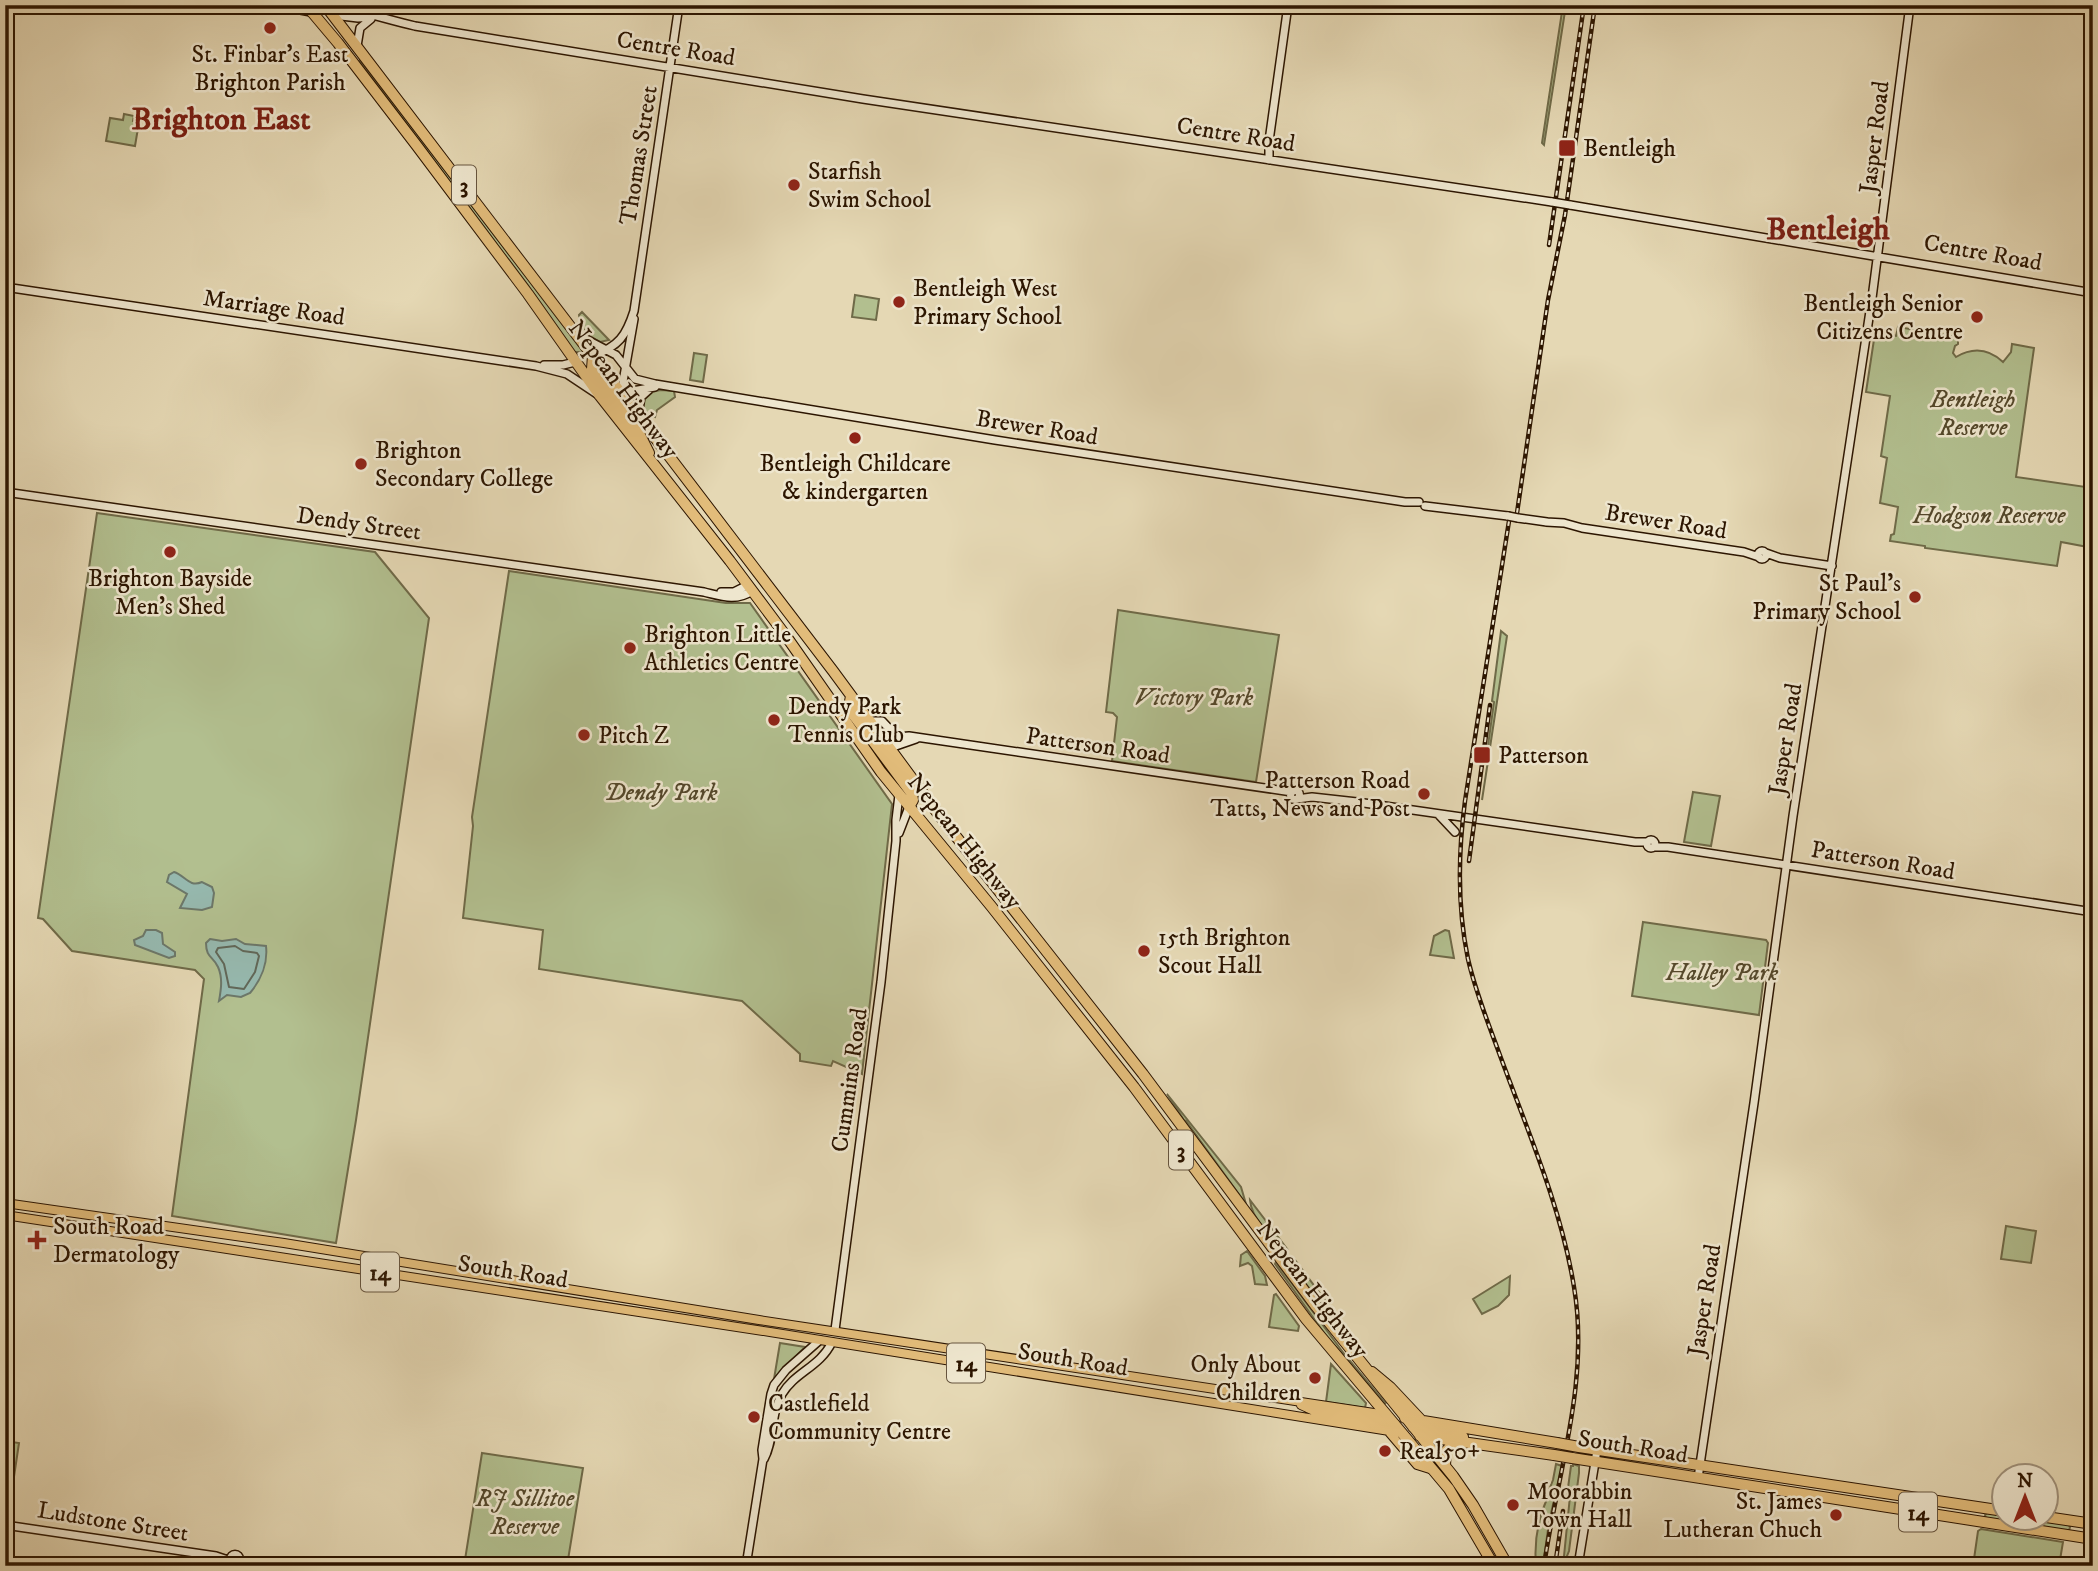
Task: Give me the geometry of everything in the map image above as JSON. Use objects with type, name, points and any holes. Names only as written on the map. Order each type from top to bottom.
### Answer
[{"type":"highway","name":"Nepean Highway","points":[[325,5],[593,356],[592,369],[654,465],[684,500],[771,615],[868,754],[1141,1096],[1306,1319],[1456,1499],[1494,1566]]},
{"type":"highway","name":"Centre Road","points":[[309,9],[333,15]]},
{"type":"highway","name":"Nepean Highway","points":[[309,9],[350,59],[528,295],[576,365],[608,395]]},
{"type":"highway","points":[[350,59],[360,49]]},
{"type":"highway","points":[[576,365],[593,356]]},
{"type":"highway","points":[[608,395],[636,418],[654,465]]},
{"type":"highway","name":"Nepean Highway","points":[[636,418],[870,721],[884,748],[1143,1073],[1315,1306],[1405,1418],[1418,1428],[1473,1505],[1508,1566]]},
{"type":"highway","points":[[730,561],[736,556],[738,548]]},
{"type":"highway","points":[[750,588],[762,578]]},
{"type":"highway","points":[[771,615],[768,602],[774,594]]},
{"type":"highway","points":[[851,696],[849,707],[884,748],[912,794],[913,800],[909,807]]},
{"type":"highway","points":[[868,754],[884,748]]},
{"type":"highway","points":[[930,832],[930,817],[936,811]]},
{"type":"highway","points":[[1056,988],[1068,979]]},
{"type":"highway","points":[[1264,1262],[1276,1253]]},
{"type":"highway","points":[[1364,1367],[1381,1378],[1418,1428]]},
{"type":"highway","name":"South Road","points":[[1387,1415],[1405,1418]]},
{"type":"highway","points":[[1395,1429],[1418,1428],[1462,1436],[1487,1445]]},
{"type":"highway","name":"South Road","points":[[1418,1428],[1461,1442],[2093,1539]]},
{"type":"highway","name":"South Road","points":[[1418,1428],[1557,1443],[1990,1509]]},
{"type":"highway","points":[[1445,1465],[1447,1449],[1461,1442]]},
{"type":"highway","points":[[1915,1498],[1918,1512]]},
{"type":"highway","points":[[2060,1519],[2093,1524]]},
{"type":"highway","points":[[2073,1536],[2075,1521]]},
{"type":"main road","name":"South Road","points":[[5,1203],[284,1243],[712,1312],[833,1328],[1034,1362],[1387,1415]]},
{"type":"main road","points":[[53,1222],[55,1210]]},
{"type":"main road","name":"South Road","points":[[5,1215],[282,1256],[1223,1405],[1317,1415]]},
{"type":"main road","points":[[282,1256],[284,1243]]},
{"type":"main road","points":[[502,1291],[504,1278]]},
{"type":"main road","points":[[710,1323],[712,1312]]},
{"type":"main road","points":[[785,1335],[786,1323]]},
{"type":"main road","points":[[820,1340],[833,1328]]},
{"type":"main road","points":[[832,1342],[833,1328]]},
{"type":"main road","points":[[1032,1373],[1034,1362]]},
{"type":"main road","points":[[1223,1405],[1224,1391]]},
{"type":"main road","points":[[1295,1401],[1317,1415],[1395,1429]]},
{"type":"street","name":"Centre Road","points":[[274,5],[309,9]]},
{"type":"street","name":"Centre Road","points":[[325,5],[360,11],[374,17],[415,26],[671,69],[1552,202],[2093,292]]},
{"type":"street","name":"Thomas Street","points":[[608,395],[626,369],[634,328],[634,311],[679,5]]},
{"type":"street","points":[[1267,160],[1288,5]]},
{"type":"street","name":"Jasper Road","points":[[1698,1478],[1786,864],[1878,256],[1910,5]]},
{"type":"street","name":"Centre Road","points":[[333,15],[374,17]]},
{"type":"street","points":[[360,49],[360,27],[374,17]]},
{"type":"street","name":"Marriage Road","points":[[5,287],[536,366],[569,375],[608,395]]},
{"type":"street","name":"Thomas Street","points":[[593,356],[625,335],[634,311]]},
{"type":"street","points":[[577,335],[607,349]]},
{"type":"street","name":"Brewer Road","points":[[607,349],[620,358],[635,379],[663,386],[995,440],[1832,566]]},
{"type":"street","points":[[559,372],[568,372],[576,365]]},
{"type":"street","name":"Marriage Road","points":[[536,366],[576,365]]},
{"type":"street","name":"Brewer Road","points":[[608,395],[663,386]]},
{"type":"street","points":[[636,418],[641,398],[653,387]]},
{"type":"street","name":"Dendy Street","points":[[5,492],[736,598],[744,596],[750,588]]},
{"type":"street","points":[[870,721],[882,721],[897,737]]},
{"type":"street","name":"Patterson Road","points":[[884,748],[897,737],[917,738],[1295,795],[1651,844],[2093,912]]},
{"type":"street","name":"Patterson Road","points":[[884,748],[917,738]]},
{"type":"street","name":"Cummins Road","points":[[897,841],[899,795]]},
{"type":"street","name":"Cummins Road","points":[[833,1328],[872,1059],[897,841],[909,807]]},
{"type":"street","points":[[1438,814],[1455,832]]},
{"type":"street","points":[[746,1566],[772,1388],[786,1370],[820,1340]]},
{"type":"street","points":[[763,1459],[768,1451],[775,1411],[782,1394],[794,1380],[820,1361],[832,1342]]},
{"type":"street","points":[[1578,1566],[1597,1450]]},
{"type":"street","name":"Ludstone Street","points":[[5,1525],[279,1566]]},
{"type":"green space","points":[[1563,5],[1566,5],[1544,145],[1542,143]]},
{"type":"green space","points":[[360,57],[583,352],[574,352],[527,284],[360,61]]},
{"type":"green space","points":[[124,114],[134,116],[133,121],[139,122],[135,146],[106,141],[110,118],[123,120]]},
{"type":"green space","points":[[855,295],[879,299],[876,320],[852,317]]},
{"type":"green space","points":[[582,312],[609,340],[600,342],[585,332],[579,315]]},
{"type":"green space","points":[[1898,327],[1958,337],[1953,353],[1956,357],[1981,351],[1992,354],[2003,362],[2011,352],[2012,344],[2034,348],[2016,477],[2093,488],[2093,548],[2061,542],[2057,566],[1890,541],[1891,535],[1894,534],[1898,507],[1880,503],[1887,458],[1881,456],[1890,396],[1866,392],[1875,333],[1896,336]]},
{"type":"green space","points":[[694,353],[707,355],[703,382],[690,380]]},
{"type":"green space","points":[[674,391],[675,397],[657,410],[655,417],[650,416],[642,408],[643,400],[650,392]]},
{"type":"green space","points":[[97,513],[375,552],[429,618],[336,1243],[172,1216],[204,979],[195,970],[72,951],[43,919],[38,918]]},
{"type":"green space","name":"Dendy Park","points":[[509,571],[726,603],[750,603],[892,804],[862,1074],[833,1061],[831,1066],[800,1061],[800,1054],[742,1001],[539,969],[543,930],[463,918],[472,817]]},
{"type":"green space","name":"Victory Park","points":[[1118,610],[1279,635],[1256,782],[1112,761],[1117,717],[1106,712]]},
{"type":"green space","points":[[1501,631],[1507,636],[1488,761],[1486,760]]},
{"type":"green space","points":[[1693,792],[1720,796],[1711,846],[1684,842]]},
{"type":"green space","name":"Halley Park","points":[[1643,922],[1766,940],[1768,943],[1759,1015],[1632,996]]},
{"type":"green space","points":[[1445,930],[1449,931],[1454,958],[1430,955],[1434,936]]},
{"type":"green space","points":[[1167,1094],[1241,1187],[1246,1204],[1184,1120]]},
{"type":"green space","points":[[1250,1200],[1288,1250],[1264,1229],[1254,1214]]},
{"type":"green space","points":[[2006,1226],[2036,1231],[2031,1263],[2001,1259]]},
{"type":"green space","points":[[1247,1251],[1265,1276],[1267,1285],[1255,1284],[1252,1266],[1248,1263],[1240,1266],[1241,1255]]},
{"type":"green space","points":[[1284,1253],[1295,1260],[1357,1343],[1358,1350],[1306,1284],[1301,1270],[1288,1260]]},
{"type":"green space","points":[[1276,1262],[1345,1355],[1386,1404],[1327,1337]]},
{"type":"green space","points":[[1510,1276],[1509,1295],[1498,1306],[1482,1314],[1473,1299]]},
{"type":"green space","points":[[1276,1294],[1299,1326],[1298,1331],[1269,1327]]},
{"type":"green space","points":[[780,1343],[805,1347],[774,1379]]},
{"type":"green space","points":[[1331,1364],[1366,1403],[1365,1408],[1326,1402]]},
{"type":"green space","points":[[5,1441],[19,1443],[8,1517],[5,1517]]},
{"type":"green space","name":"RJ Sillitoe Reserve","points":[[482,1453],[583,1468],[567,1566],[464,1566]]},
{"type":"green space","points":[[1556,1464],[1562,1466],[1549,1522],[1543,1566],[1536,1566],[1538,1530]]},
{"type":"green space","points":[[1573,1464],[1579,1466],[1579,1473],[1569,1551],[1563,1566],[1570,1496],[1567,1495]]},
{"type":"green space","points":[[2060,1523],[2068,1524],[2069,1531],[2060,1530]]},
{"type":"green space","points":[[1981,1529],[2063,1542],[2059,1566],[1973,1566],[1978,1531]]},
{"type":"water","points":[[174,872],[190,882],[202,882],[212,887],[212,907],[202,910],[180,908],[187,894],[167,882],[169,875]]},
{"type":"water","points":[[146,930],[162,933],[163,944],[175,952],[175,956],[169,958],[135,945],[134,940],[143,936]]},
{"type":"water","points":[[210,939],[236,939],[245,944],[266,946],[263,971],[250,993],[241,997],[227,995],[219,1001],[221,975],[207,952],[206,943]]},
{"type":"railway","points":[[1549,245],[1584,5]]},
{"type":"railway","points":[[1517,513],[1548,300],[1565,215],[1595,5]]},
{"type":"railway","points":[[1509,521],[1465,801],[1460,900],[1464,939],[1474,982],[1552,1197],[1574,1287],[1578,1322],[1575,1392],[1544,1566]]},
{"type":"railway","points":[[1469,861],[1490,705]]},
{"type":"railway","points":[[1555,1566],[1563,1511]]},
{"type":"place","name":"St. Finbar's East Brighton Parish","points":[[270,28]]},
{"type":"place","name":"Bentleigh","points":[[1567,148]]},
{"type":"place","name":"Starfish Swim School","points":[[794,185]]},
{"type":"place","name":"Bentleigh West Primary School","points":[[899,302]]},
{"type":"place","name":"Bentleigh Senior Citizens Centre","points":[[1977,317]]},
{"type":"place","name":"Bentleigh Childcare & kindergarten","points":[[855,438]]},
{"type":"place","name":"Brighton Secondary College","points":[[361,464]]},
{"type":"place","name":"Brighton Bayside Men's Shed","points":[[170,552]]},
{"type":"place","name":"St Paul's Primary School","points":[[1915,597]]},
{"type":"place","name":"Brighton Little Athletics Centre","points":[[630,648]]},
{"type":"place","name":"Dendy Park Tennis Club","points":[[774,720]]},
{"type":"place","name":"Pitch Z","points":[[584,735]]},
{"type":"place","name":"Patterson","points":[[1482,755]]},
{"type":"place","name":"Patterson Road Tatts, News and Post","points":[[1424,794]]},
{"type":"place","name":"15th Brighton Scout Hall","points":[[1144,951]]},
{"type":"place","name":"South Road Dermatology","points":[[37,1240]]},
{"type":"place","name":"Only About Children","points":[[1315,1378]]},
{"type":"place","name":"Castlefield Community Centre","points":[[754,1417]]},
{"type":"place","name":"Real50+","points":[[1385,1451]]},
{"type":"place","name":"Moorabbin Town Hall","points":[[1513,1505]]},
{"type":"place","name":"St. James Lutheran Chuch","points":[[1836,1515]]},
{"type":"district","name":"Brighton East","points":[[221,118]]},
{"type":"district","name":"Bentleigh","points":[[1828,228]]},
{"type":"park label","name":"Bentleigh Reserve","points":[[1973,413]]},
{"type":"park label","name":"Hodgson Reserve","points":[[1989,515]]}]
